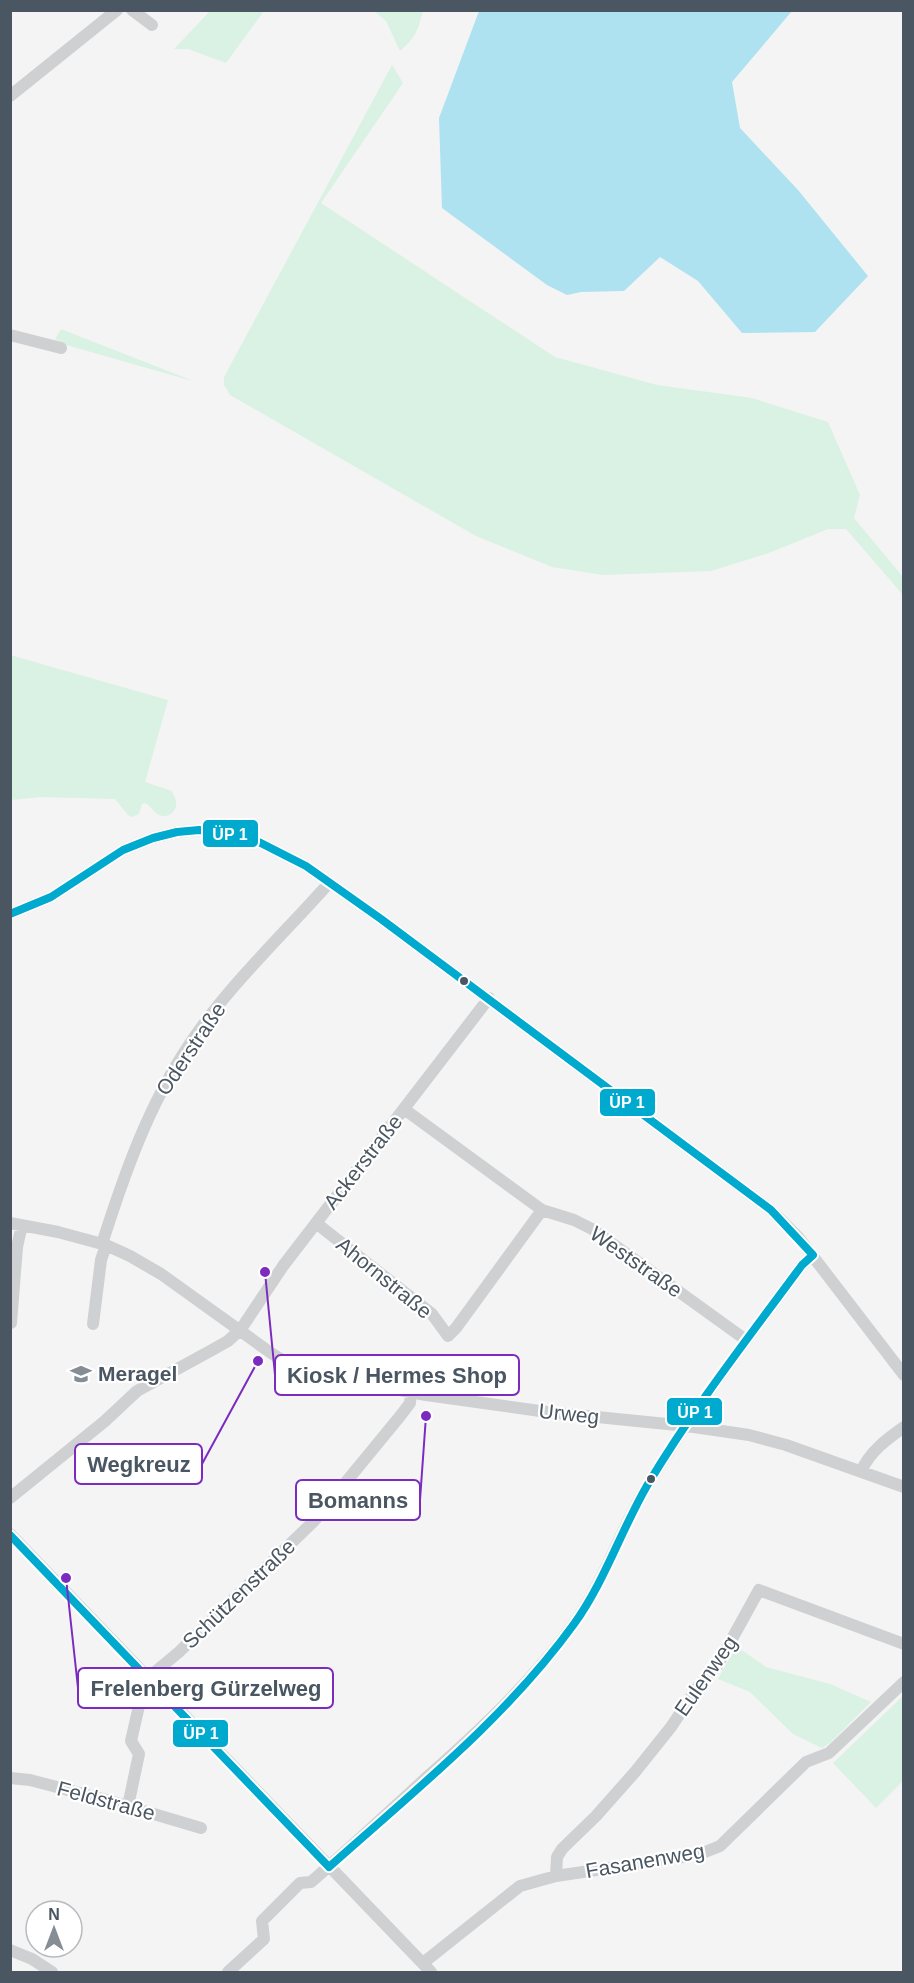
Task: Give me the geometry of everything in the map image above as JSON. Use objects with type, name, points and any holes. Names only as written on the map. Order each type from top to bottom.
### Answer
[{"type":"street","points":[[10,96],[117,10]]},
{"type":"street","points":[[132,10],[152,24]]},
{"type":"street","points":[[10,335],[61,348]]},
{"type":"street","points":[[10,914],[51,897],[123,850],[177,832],[199,830],[253,839],[306,866],[489,998],[771,1210],[813,1255],[903,1375]]},
{"type":"street","name":"Oderstraße","points":[[93,1324],[104,1245],[126,1171],[158,1098],[186,1050],[217,1006],[329,883]]},
{"type":"street","name":"Ackerstraße","points":[[10,1497],[105,1421],[137,1391],[228,1341],[241,1329],[283,1266],[489,998]]},
{"type":"street","name":"Weststraße","points":[[404,1109],[542,1210],[574,1220],[592,1229],[746,1340]]},
{"type":"street","name":"Ahornstraße","points":[[316,1224],[432,1314],[448,1336],[542,1210]]},
{"type":"street","points":[[11,1323],[17,1247],[16,1224]]},
{"type":"street","name":"Urweg","points":[[16,1224],[104,1245],[130,1256],[161,1274],[292,1366],[316,1374],[411,1393],[753,1436],[786,1444],[903,1487]]},
{"type":"street","points":[[228,1972],[264,1939],[262,1921],[300,1883],[311,1882],[329,1867],[495,1715],[551,1654],[599,1586],[632,1511],[648,1483],[746,1340],[802,1265],[813,1255]]},
{"type":"street","name":"Schützenstraße","points":[[128,1806],[139,1754],[131,1741],[141,1697],[151,1680],[314,1521],[401,1415],[410,1403],[411,1393]]},
{"type":"street","points":[[861,1472],[866,1459],[903,1427]]},
{"type":"street","points":[[10,1534],[427,1968]]},
{"type":"street","name":"Eulenweg","points":[[556,1876],[557,1857],[562,1849],[600,1812],[635,1772],[717,1666],[759,1590],[903,1644]]},
{"type":"street","name":"Fasanenweg","points":[[427,1968],[520,1886],[556,1876],[658,1862],[705,1852],[720,1846],[806,1762],[829,1753],[903,1682]]},
{"type":"street","name":"Feldstraße","points":[[10,1778],[30,1780],[201,1828]]},
{"type":"street","points":[[10,1950],[32,1959],[52,1972]]},
{"type":"green space","points":[[211,10],[264,11],[226,63],[188,49],[174,49]]},
{"type":"green space","points":[[374,11],[423,11],[416,33],[400,51],[386,21]]},
{"type":"green space","points":[[392,65],[403,83],[321,203],[555,357],[657,385],[752,398],[828,422],[860,495],[854,518],[903,577],[903,595],[846,529],[828,529],[769,553],[711,571],[603,575],[552,567],[476,536],[230,395],[224,385],[224,377]]},
{"type":"green space","points":[[61,329],[196,382],[63,344],[55,339]]},
{"type":"green space","points":[[10,655],[168,700],[145,782],[172,791],[176,801],[173,812],[167,816],[160,815],[145,803],[142,804],[139,814],[132,817],[115,799],[41,797],[11,800]]},
{"type":"green space","points":[[736,1646],[766,1667],[830,1684],[871,1702],[822,1748],[793,1734],[750,1692],[718,1679]]},
{"type":"green space","points":[[903,1696],[903,1781],[876,1808],[833,1763]]},
{"type":"water","points":[[479,11],[792,11],[732,82],[740,128],[798,190],[868,276],[815,332],[742,333],[698,281],[660,257],[624,291],[581,292],[567,295],[547,285],[442,208],[439,118]]},
{"type":"transit line","points":[[10,914],[51,897],[123,850],[153,838],[199,830],[253,839],[306,866],[381,919],[771,1210],[813,1255]]},
{"type":"transit line","points":[[329,1867],[426,1782],[489,1722],[519,1691],[574,1624],[604,1573],[638,1501],[684,1427],[802,1265],[813,1255]]},
{"type":"transit line","points":[[10,1535],[329,1867]]},
{"type":"place","name":"Kiosk / Hermes Shop","points":[[265,1272]]},
{"type":"place","name":"Wegkreuz","points":[[258,1361]]},
{"type":"place","name":"Meragel","points":[[81,1374]]},
{"type":"place","name":"Bomanns","points":[[426,1416]]},
{"type":"place","name":"Frelenberg Gürzelweg","points":[[66,1578]]}]
